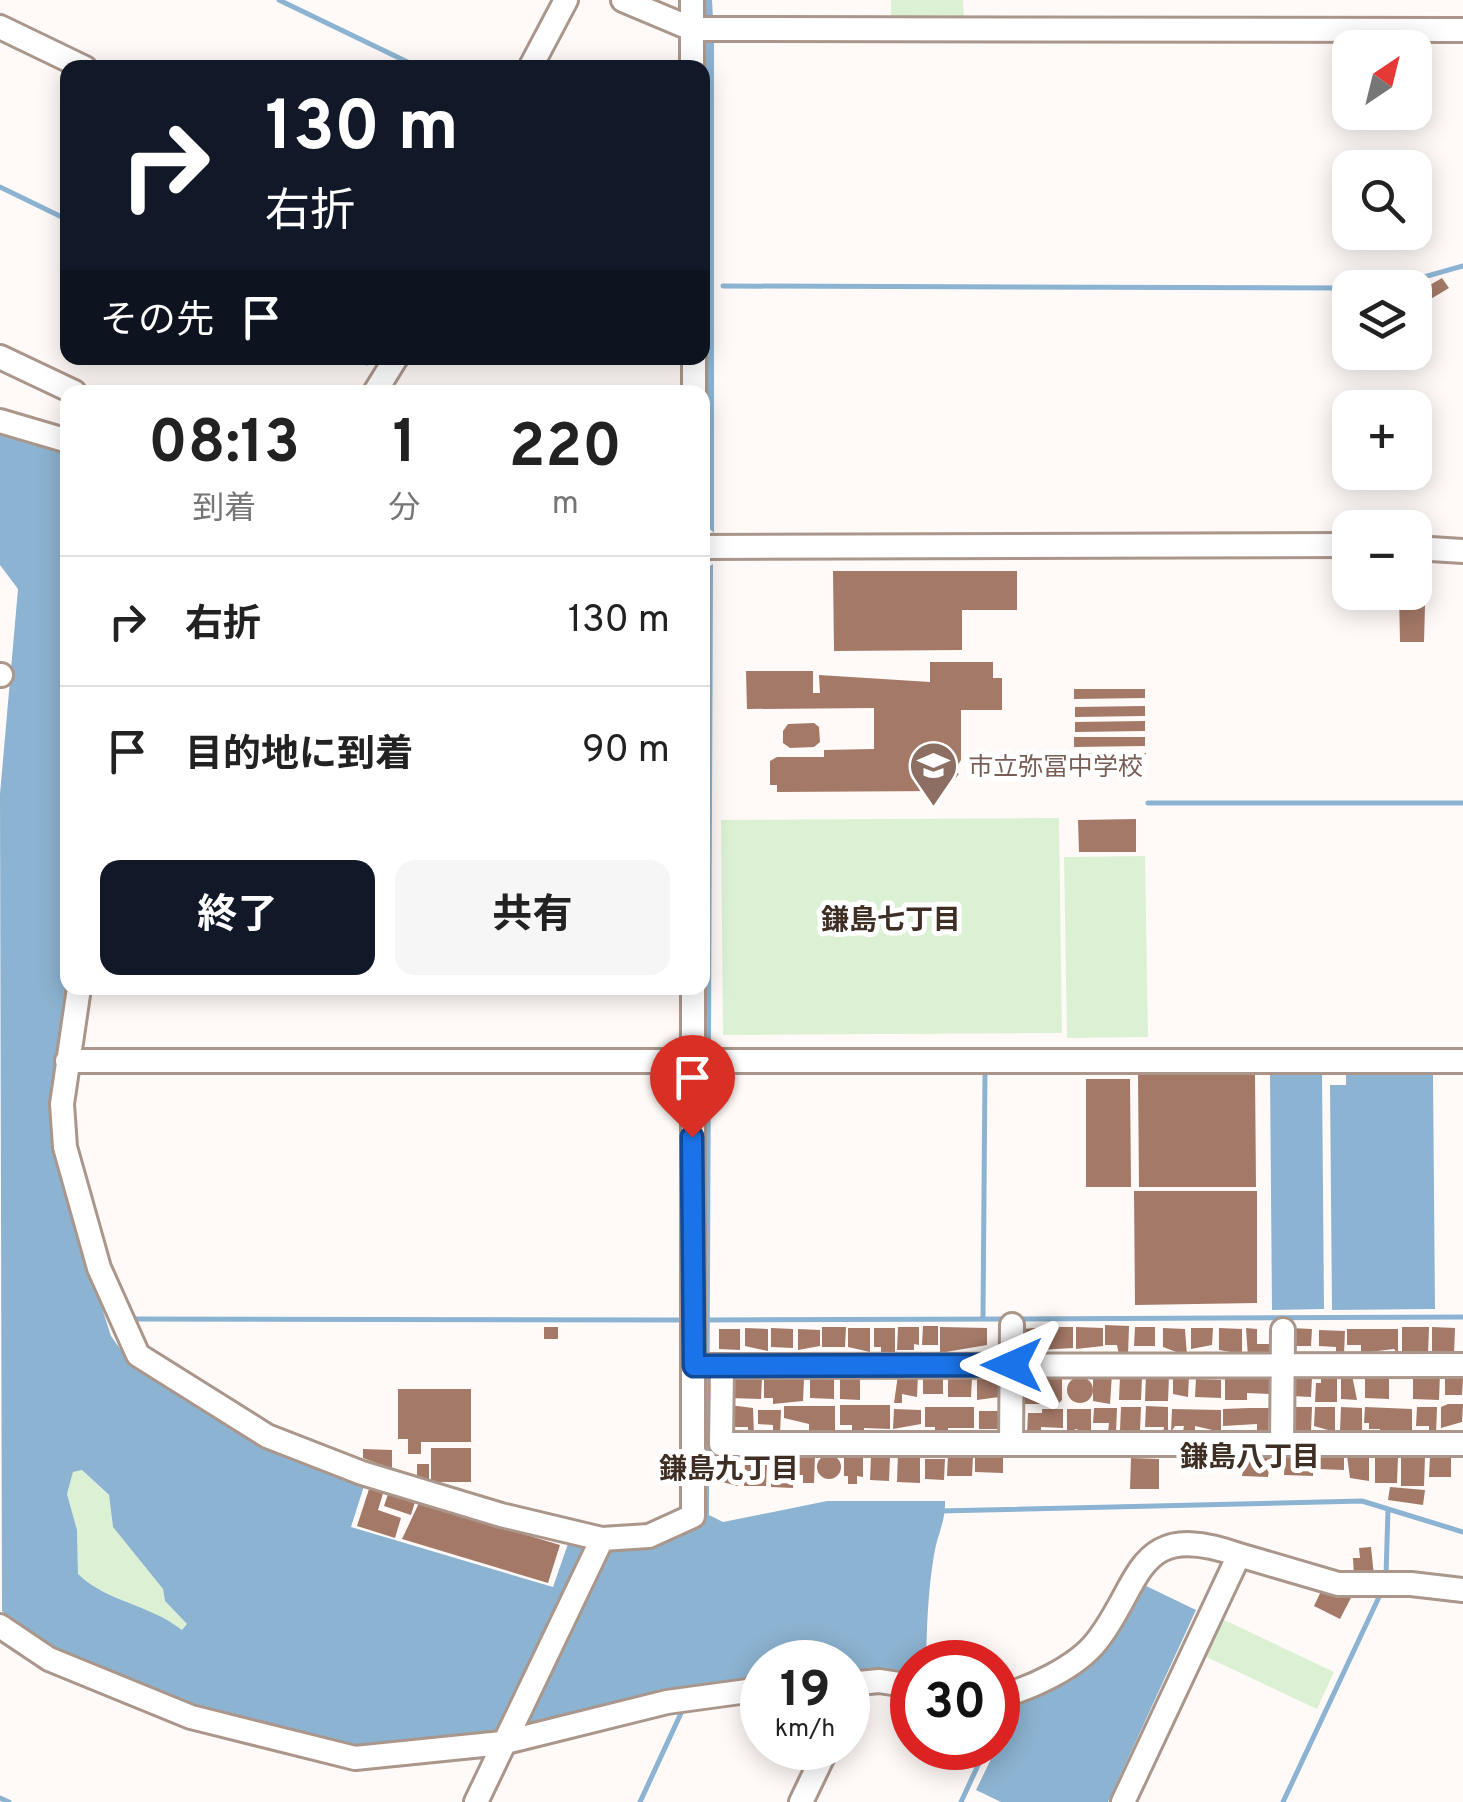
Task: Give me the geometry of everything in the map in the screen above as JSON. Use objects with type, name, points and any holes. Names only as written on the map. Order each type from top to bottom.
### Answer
[{"type":"street","points":[[534,60],[566,0]]},
{"type":"street","points":[[624,0],[704,29],[1463,30]]},
{"type":"street","points":[[692,0],[704,29],[694,60]]},
{"type":"street","points":[[0,26],[69,60]]},
{"type":"street","points":[[0,357],[60,385]]},
{"type":"street","points":[[0,421],[60,440]]},
{"type":"street","points":[[710,548],[1332,545]]},
{"type":"street","points":[[1432,549],[1463,551]]},
{"type":"street","points":[[78,995],[62,1104],[65,1146],[99,1268],[130,1347],[267,1436],[380,1478],[501,1515],[601,1541],[649,1536],[693,1516],[711,1366]]},
{"type":"street","points":[[693,995],[703,1061],[711,1366],[721,1444],[1463,1444]]},
{"type":"street","points":[[68,1060],[1463,1061]]},
{"type":"street","points":[[1012,1324],[1012,1444]]},
{"type":"street","points":[[1282,1444],[1283,1330]]},
{"type":"street","points":[[711,1366],[1463,1365]]},
{"type":"street","points":[[476,1802],[601,1541]]},
{"type":"street","points":[[1020,1689],[1094,1645],[1140,1564],[1154,1554],[1193,1545],[1338,1584],[1410,1584],[1463,1590]]},
{"type":"street","points":[[1123,1802],[1239,1555]]},
{"type":"street","points":[[0,1626],[49,1659],[191,1717],[318,1752],[383,1758],[504,1740],[667,1702],[740,1691]]},
{"type":"street","points":[[801,1802],[816,1770]]},
{"type":"green space","points":[[891,0],[963,0],[964,21],[891,19]]},
{"type":"green space","points":[[1059,818],[1062,1033],[723,1035],[721,820]]},
{"type":"green space","points":[[1145,856],[1148,1037],[1067,1038],[1064,857]]},
{"type":"green space","points":[[82,1470],[109,1496],[113,1527],[163,1589],[165,1601],[188,1625],[182,1631],[102,1591],[78,1574],[77,1530],[67,1494],[73,1472]]},
{"type":"green space","points":[[1218,1617],[1334,1672],[1317,1709],[1200,1654]]},
{"type":"water","points":[[704,0],[712,0],[714,533],[710,529],[710,385],[704,385],[704,365],[710,365],[710,60],[704,60]]},
{"type":"water","points":[[0,435],[60,452],[60,995],[69,995],[51,1101],[58,1171],[111,1336],[131,1364],[245,1435],[365,1483],[351,1527],[553,1587],[570,1538],[700,1518],[701,995],[710,995],[713,564],[709,1515],[723,1522],[827,1501],[945,1501],[930,1581],[927,1640],[890,1640],[890,1679],[870,1679],[870,1640],[740,1640],[740,1690],[471,1743],[364,1751],[222,1717],[102,1677],[32,1636],[2,1611],[0,794],[18,589],[0,565]],"holes":[[[82,1470],[109,1495],[113,1527],[163,1589],[165,1601],[187,1624],[182,1630],[102,1591],[78,1574],[77,1530],[67,1494],[73,1472]]]},
{"type":"water","points":[[1270,1072],[1322,1072],[1324,1309],[1272,1310]]},
{"type":"water","points":[[1346,1074],[1433,1074],[1435,1309],[1332,1310],[1330,1085],[1346,1085]]},
{"type":"water","points":[[1140,1583],[1196,1610],[1108,1802],[1001,1802],[976,1790],[986,1770],[1020,1770],[1020,1703],[1101,1651]]},
{"type":"building","points":[[1442,278],[1449,288],[1432,298],[1432,284]]},
{"type":"building","points":[[833,571],[1017,571],[1017,610],[962,610],[962,650],[834,651]]},
{"type":"building","points":[[1399,610],[1425,610],[1424,642],[1400,642]]},
{"type":"building","points":[[930,662],[993,662],[993,678],[1002,678],[1002,710],[961,710],[961,760],[956,768],[947,766],[959,774],[953,781],[942,772],[941,791],[777,792],[777,785],[770,785],[770,761],[777,757],[824,757],[824,750],[874,749],[874,708],[747,709],[746,671],[813,671],[813,693],[820,693],[819,675],[930,682]]},
{"type":"building","points":[[1074,689],[1145,689],[1145,698],[1074,699]]},
{"type":"building","points":[[1145,706],[1145,716],[1075,717],[1075,707]]},
{"type":"building","points":[[1145,721],[1145,731],[1075,732],[1075,722]]},
{"type":"building","points":[[814,723],[819,727],[820,742],[814,747],[790,748],[783,743],[783,731],[788,724]]},
{"type":"building","points":[[1074,737],[1145,737],[1145,746],[1074,747]]},
{"type":"building","points":[[1088,753],[1146,753],[1146,764],[1088,765]]},
{"type":"building","points":[[1136,819],[1136,852],[1079,852],[1078,820]]},
{"type":"building","points":[[1255,1072],[1256,1187],[1139,1187],[1138,1073]]},
{"type":"building","points":[[1086,1079],[1130,1079],[1131,1187],[1086,1187]]},
{"type":"building","points":[[1134,1191],[1257,1191],[1257,1303],[1135,1305]]},
{"type":"building","points":[[1105,1325],[1129,1326],[1128,1355],[1119,1355],[1117,1345],[1105,1345]]},
{"type":"building","points":[[923,1326],[938,1326],[938,1345],[922,1345]]},
{"type":"building","points":[[544,1327],[558,1327],[558,1339],[544,1339]]},
{"type":"building","points":[[822,1327],[846,1327],[845,1347],[822,1347]]},
{"type":"building","points":[[898,1327],[919,1327],[919,1345],[914,1344],[914,1350],[897,1350]]},
{"type":"building","points":[[940,1327],[987,1328],[987,1345],[940,1353]]},
{"type":"building","points":[[1073,1327],[1073,1348],[1040,1350],[1040,1356],[1022,1350],[1022,1329]]},
{"type":"building","points":[[1076,1327],[1103,1328],[1103,1346],[1076,1349]]},
{"type":"building","points":[[1135,1327],[1155,1327],[1155,1346],[1134,1346]]},
{"type":"building","points":[[1402,1327],[1429,1327],[1428,1355],[1402,1354]]},
{"type":"building","points":[[1432,1327],[1455,1328],[1454,1355],[1432,1351]]},
{"type":"building","points":[[745,1328],[768,1329],[768,1351],[745,1346]]},
{"type":"building","points":[[771,1328],[793,1329],[793,1348],[771,1347]]},
{"type":"building","points":[[848,1328],[870,1328],[870,1352],[848,1347]]},
{"type":"building","points":[[874,1328],[895,1328],[895,1355],[881,1355],[881,1347],[874,1347]]},
{"type":"building","points":[[1163,1328],[1185,1329],[1187,1356],[1163,1347]]},
{"type":"building","points":[[1191,1328],[1213,1328],[1212,1345],[1191,1349]]},
{"type":"building","points":[[1219,1328],[1242,1329],[1242,1354],[1219,1350]]},
{"type":"building","points":[[1246,1328],[1257,1329],[1257,1344],[1270,1344],[1270,1353],[1248,1357]]},
{"type":"building","points":[[1291,1328],[1312,1329],[1311,1346],[1291,1346]]},
{"type":"building","points":[[719,1329],[740,1329],[740,1350],[719,1349]]},
{"type":"building","points":[[798,1329],[820,1330],[820,1346],[798,1350]]},
{"type":"building","points":[[1347,1329],[1398,1329],[1398,1354],[1394,1349],[1361,1353],[1361,1345],[1347,1345]]},
{"type":"building","points":[[1319,1330],[1345,1331],[1344,1354],[1336,1354],[1336,1347],[1319,1346]]},
{"type":"building","points":[[1427,1373],[1440,1373],[1439,1400],[1413,1399],[1413,1378],[1427,1378]]},
{"type":"building","points":[[1062,1374],[1062,1400],[1058,1404],[1021,1404],[1021,1379],[1026,1375]]},
{"type":"building","points":[[1093,1374],[1112,1374],[1110,1404],[1093,1401]]},
{"type":"building","points":[[1182,1374],[1189,1375],[1188,1397],[1173,1394],[1173,1379],[1182,1379]]},
{"type":"building","points":[[834,1375],[834,1399],[810,1398],[810,1378]]},
{"type":"building","points":[[898,1375],[918,1375],[917,1397],[902,1394],[902,1403],[894,1403]]},
{"type":"building","points":[[1146,1375],[1169,1376],[1168,1401],[1145,1401]]},
{"type":"building","points":[[1341,1375],[1352,1375],[1357,1400],[1341,1399]]},
{"type":"building","points":[[731,1376],[762,1377],[761,1399],[730,1398]]},
{"type":"building","points":[[923,1376],[943,1376],[943,1394],[923,1394]]},
{"type":"building","points":[[1120,1376],[1142,1377],[1141,1400],[1119,1400]]},
{"type":"building","points":[[1225,1376],[1270,1377],[1270,1394],[1247,1393],[1247,1400],[1225,1400]]},
{"type":"building","points":[[1080,1377],[1089,1381],[1093,1390],[1089,1399],[1080,1403],[1071,1399],[1067,1390],[1071,1381]]},
{"type":"building","points":[[1321,1377],[1337,1377],[1337,1402],[1315,1402],[1316,1383],[1321,1383]]},
{"type":"building","points":[[840,1378],[860,1378],[860,1400],[840,1399]]},
{"type":"building","points":[[948,1378],[972,1378],[971,1397],[948,1397]]},
{"type":"building","points":[[1293,1378],[1312,1378],[1311,1397],[1292,1396]]},
{"type":"building","points":[[1365,1378],[1389,1379],[1389,1399],[1365,1398]]},
{"type":"building","points":[[1445,1378],[1463,1378],[1462,1395],[1445,1395]]},
{"type":"building","points":[[764,1379],[804,1379],[803,1401],[773,1404],[773,1398],[764,1398]]},
{"type":"building","points":[[977,1379],[1000,1380],[999,1397],[977,1400]]},
{"type":"building","points":[[1196,1379],[1221,1380],[1221,1398],[1195,1397]]},
{"type":"building","points":[[398,1389],[471,1389],[471,1442],[421,1442],[421,1454],[408,1454],[408,1439],[398,1439]]},
{"type":"building","points":[[1463,1404],[1462,1422],[1441,1428],[1441,1407]]},
{"type":"building","points":[[729,1405],[753,1408],[754,1435],[748,1435],[748,1427],[729,1427]]},
{"type":"building","points":[[840,1405],[890,1405],[890,1429],[864,1428],[864,1435],[852,1435],[852,1425],[840,1425]]},
{"type":"building","points":[[784,1406],[835,1406],[835,1435],[809,1434],[809,1424],[784,1418]]},
{"type":"building","points":[[1146,1406],[1168,1407],[1168,1433],[1163,1433],[1164,1427],[1145,1427]]},
{"type":"building","points":[[925,1407],[974,1407],[974,1428],[948,1428],[948,1435],[935,1435],[935,1427],[925,1427]]},
{"type":"building","points":[[1121,1407],[1141,1407],[1140,1431],[1120,1430]]},
{"type":"building","points":[[1291,1407],[1312,1407],[1311,1431],[1291,1430]]},
{"type":"building","points":[[1315,1407],[1335,1407],[1335,1432],[1314,1426]]},
{"type":"building","points":[[1341,1407],[1362,1408],[1362,1431],[1340,1431]]},
{"type":"building","points":[[1365,1407],[1412,1409],[1412,1431],[1380,1434],[1380,1429],[1369,1429],[1369,1423],[1364,1423]]},
{"type":"building","points":[[1417,1407],[1437,1407],[1436,1435],[1429,1434],[1429,1426],[1416,1426]]},
{"type":"building","points":[[1094,1408],[1117,1408],[1116,1433],[1108,1433],[1109,1423],[1093,1423]]},
{"type":"building","points":[[1269,1408],[1268,1434],[1257,1434],[1257,1424],[1223,1426],[1223,1409]]},
{"type":"building","points":[[894,1409],[921,1410],[921,1424],[893,1429]]},
{"type":"building","points":[[1042,1409],[1063,1409],[1063,1428],[1041,1427],[1041,1434],[1027,1434],[1028,1413],[1042,1413]]},
{"type":"building","points":[[1067,1409],[1091,1409],[1091,1433],[1075,1429],[1075,1433],[1067,1433]]},
{"type":"building","points":[[1172,1409],[1221,1410],[1221,1432],[1195,1426],[1195,1432],[1183,1432],[1184,1426],[1175,1426],[1171,1432]]},
{"type":"building","points":[[758,1410],[781,1410],[780,1435],[773,1434],[773,1425],[758,1424]]},
{"type":"building","points":[[979,1411],[1000,1411],[1000,1429],[979,1429]]},
{"type":"building","points":[[431,1448],[471,1448],[471,1482],[431,1482]]},
{"type":"building","points":[[363,1449],[392,1450],[392,1469],[363,1458]]},
{"type":"building","points":[[975,1453],[1003,1454],[1003,1473],[975,1472]]},
{"type":"building","points":[[1246,1453],[1271,1453],[1268,1477],[1242,1476]]},
{"type":"building","points":[[898,1454],[920,1455],[920,1483],[897,1482]]},
{"type":"building","points":[[1319,1454],[1344,1455],[1344,1470],[1318,1469]]},
{"type":"building","points":[[1369,1454],[1369,1481],[1350,1478],[1347,1456]]},
{"type":"building","points":[[771,1455],[785,1455],[784,1468],[793,1468],[793,1488],[771,1487]]},
{"type":"building","points":[[829,1455],[838,1458],[838,1476],[829,1479],[820,1476],[817,1467],[820,1458]]},
{"type":"building","points":[[948,1455],[973,1456],[972,1476],[947,1476]]},
{"type":"building","points":[[796,1456],[815,1456],[814,1483],[803,1483],[803,1475],[795,1475]]},
{"type":"building","points":[[844,1456],[863,1456],[863,1477],[857,1476],[857,1484],[848,1484],[848,1476],[844,1476]]},
{"type":"building","points":[[871,1456],[890,1456],[889,1481],[870,1480]]},
{"type":"building","points":[[1375,1456],[1398,1457],[1397,1483],[1375,1483]]},
{"type":"building","points":[[1401,1456],[1425,1456],[1424,1486],[1401,1486]]},
{"type":"building","points":[[719,1457],[739,1457],[738,1486],[718,1481]]},
{"type":"building","points":[[1313,1457],[1313,1476],[1284,1475],[1285,1458]]},
{"type":"building","points":[[1430,1457],[1451,1457],[1451,1477],[1429,1477]]},
{"type":"building","points":[[1131,1458],[1159,1459],[1159,1489],[1130,1489]]},
{"type":"building","points":[[925,1459],[945,1459],[944,1480],[925,1479]]},
{"type":"building","points":[[745,1462],[767,1463],[766,1486],[744,1486]]},
{"type":"building","points":[[417,1464],[429,1464],[429,1481],[417,1481]]},
{"type":"building","points":[[370,1486],[384,1490],[378,1510],[401,1518],[395,1538],[357,1526]]},
{"type":"building","points":[[1390,1487],[1425,1490],[1423,1505],[1388,1500]]},
{"type":"building","points":[[388,1494],[415,1502],[411,1515],[384,1506]]},
{"type":"building","points":[[419,1503],[560,1545],[548,1583],[402,1539]]},
{"type":"building","points":[[1371,1547],[1374,1576],[1354,1577],[1353,1558],[1360,1558],[1359,1548]]},
{"type":"building","points":[[1323,1587],[1354,1592],[1340,1619],[1314,1606]]},
{"type":"waterway","points":[[279,0],[403,60]]},
{"type":"waterway","points":[[0,187],[60,216]]},
{"type":"waterway","points":[[1432,275],[1463,266]]},
{"type":"waterway","points":[[723,286],[1332,288]]},
{"type":"waterway","points":[[1148,803],[1463,803]]},
{"type":"waterway","points":[[983,1318],[985,1071]]},
{"type":"waterway","points":[[1016,1319],[1463,1317]]},
{"type":"waterway","points":[[132,1319],[679,1320]]},
{"type":"waterway","points":[[706,1320],[1005,1319]]},
{"type":"waterway","points":[[939,1511],[1362,1501],[1463,1532]]},
{"type":"waterway","points":[[1386,1576],[1388,1509]]},
{"type":"waterway","points":[[1283,1802],[1379,1597]]},
{"type":"waterway","points":[[640,1802],[682,1711]]},
{"type":"waterway","points":[[961,1802],[976,1770]]},
{"type":"waterway","points":[[0,1798],[9,1802]]},
{"type":"place","name":"市立弥冨中学校","points":[[933,808]]},
{"type":"district","name":"鎌島七丁目","points":[[891,919]]},
{"type":"district","name":"鎌島八丁目","points":[[1250,1456]]},
{"type":"district","name":"鎌島九丁目","points":[[729,1468]]},
{"type":"route","points":[[692,1137],[694,1366],[1012,1365]]}]
